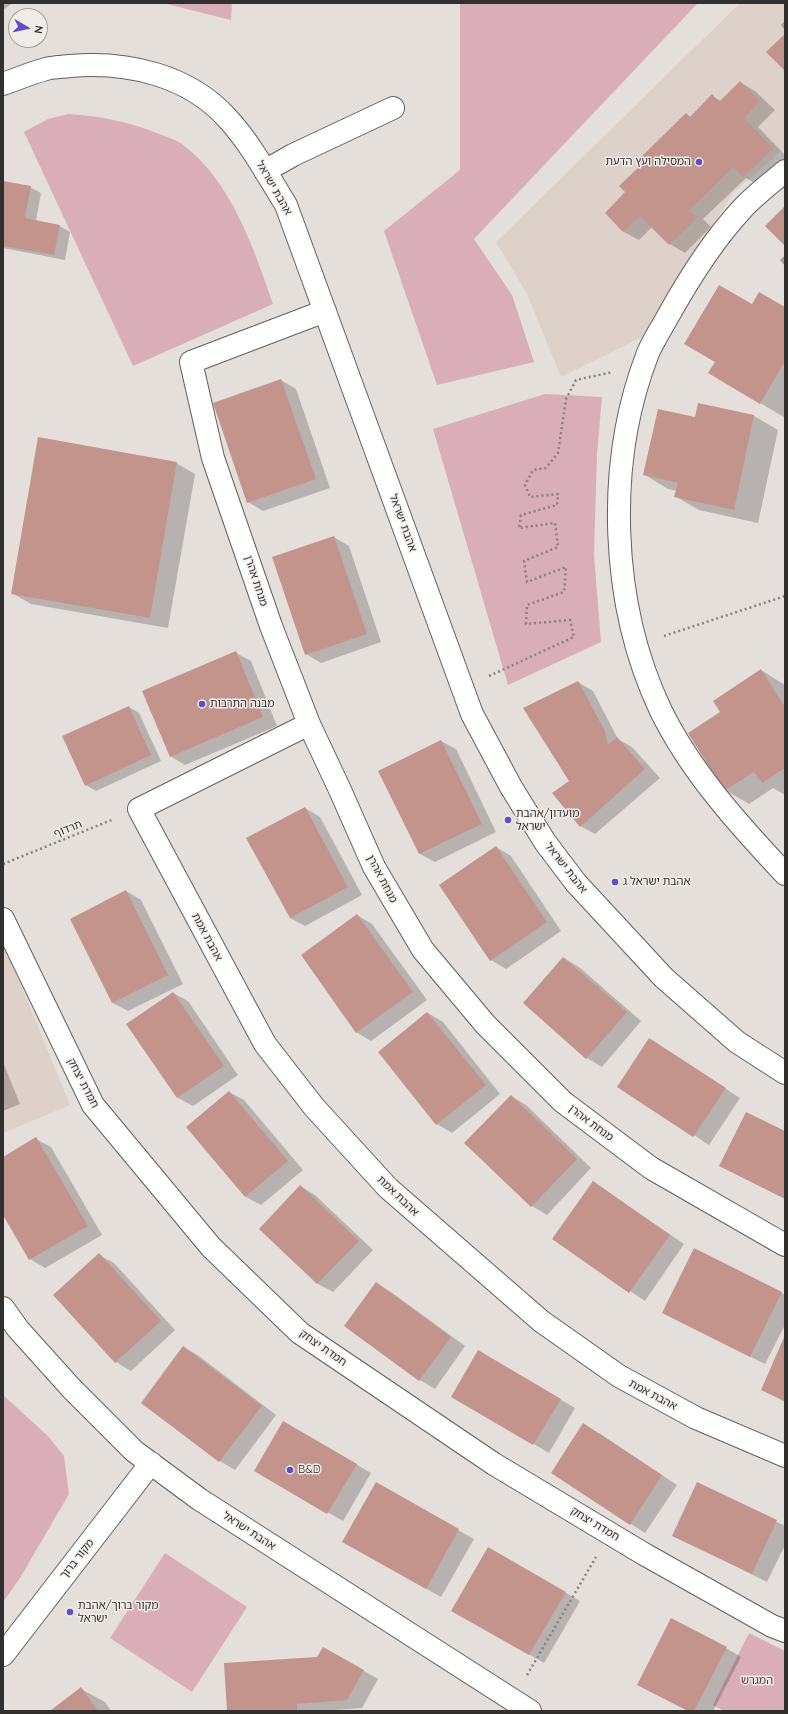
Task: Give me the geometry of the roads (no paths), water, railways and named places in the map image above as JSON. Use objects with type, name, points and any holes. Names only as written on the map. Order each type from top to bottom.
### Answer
[{"type":"street","name":"אהבת ישראל","points":[[3,84],[47,68],[90,64],[128,67],[163,76],[196,91],[228,119],[265,171],[286,205],[472,714],[512,787],[545,842],[576,884],[664,978],[737,1042],[785,1073]]},
{"type":"street","points":[[265,171],[312,146],[393,108]]},
{"type":"street","points":[[785,171],[743,208],[710,249],[679,297],[648,352],[632,404],[621,468],[618,534],[628,604],[640,658],[662,712],[692,764],[745,831],[785,874]]},
{"type":"street","name":"מנחת אהרן","points":[[326,311],[191,362],[213,458],[271,626],[309,724],[374,867],[422,950],[485,1024],[563,1102],[651,1168],[785,1245]]},
{"type":"street","name":"אהבת אמת","points":[[309,724],[138,809],[265,1044],[314,1107],[388,1188],[540,1321],[619,1376],[696,1418],[785,1456]]},
{"type":"street","name":"חמדת יצחק","points":[[3,919],[93,1105],[211,1247],[300,1333],[494,1464],[609,1533],[772,1626],[785,1631]]},
{"type":"street","name":"אהבת ישראל","points":[[3,1308],[18,1329],[72,1389],[134,1450],[151,1464],[199,1499],[521,1705]]},
{"type":"street","name":"מקור ברוך","points":[[3,1655],[151,1464]]},
{"type":"place","name":"המסילה ועץ הדעת","points":[[699,162]]},
{"type":"place","name":"מבנה התרבות","points":[[202,704]]},
{"type":"place","name":"מועדון/אהבת ישראל","points":[[508,820]]},
{"type":"place","name":"אהבת ישראל ג","points":[[615,882]]},
{"type":"place","name":"B&D","points":[[290,1470]]},
{"type":"place","name":"מקור ברוך/אהבת ישראל","points":[[70,1612]]},
{"type":"park label","name":"המגרש","points":[[757,1681]]}]
